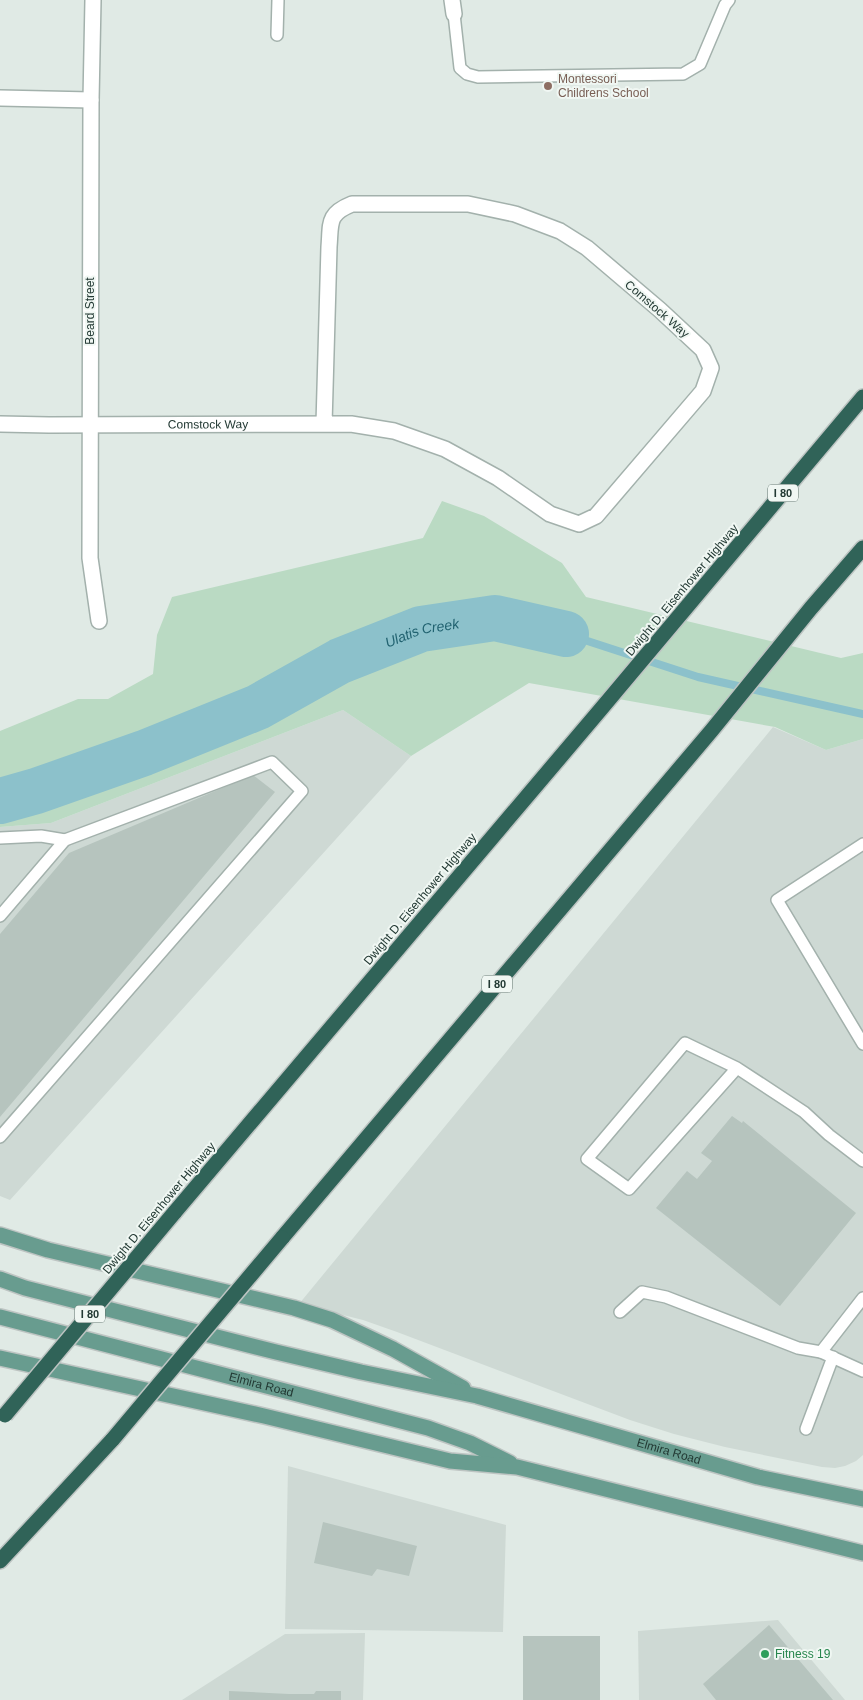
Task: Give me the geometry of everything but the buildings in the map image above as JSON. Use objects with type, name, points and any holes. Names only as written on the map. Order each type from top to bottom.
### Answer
[{"type":"highway","name":"Dwight D. Eisenhower Highway","points":[[2,1418],[863,397]]},
{"type":"highway","name":"I 80","points":[[0,1561],[113,1439],[712,730],[811,608],[863,548]]},
{"type":"main road","name":"Elmira Road","points":[[0,1235],[48,1250],[294,1308],[332,1320],[393,1349],[477,1396]]},
{"type":"main road","name":"Elmira Road","points":[[0,1279],[25,1288],[276,1352],[477,1396],[758,1477],[863,1500]]},
{"type":"main road","name":"Elmira Road","points":[[0,1317],[428,1428],[470,1443],[517,1467]]},
{"type":"main road","name":"Elmira Road","points":[[0,1358],[264,1416],[450,1461],[517,1467],[863,1553]]},
{"type":"street","name":"Beard Street","points":[[93,0],[90,558],[99,621]]},
{"type":"street","points":[[0,98],[91,100]]},
{"type":"street","name":"Comstock Way","points":[[0,424],[90,425],[352,424],[394,431],[445,449],[498,478],[550,514],[579,524],[596,516],[703,391],[711,368],[703,350],[660,310],[587,248],[560,231],[515,214],[468,204],[352,204],[338,209],[331,220],[324,424]]},
{"type":"lane","points":[[277,35],[278,0]]},
{"type":"lane","points":[[453,7],[460,68],[467,74],[478,77],[683,74],[700,64],[729,0]]},
{"type":"lane","points":[[0,916],[66,840],[272,762],[302,791],[0,1138]]},
{"type":"lane","points":[[0,838],[41,836],[66,840]]},
{"type":"lane","points":[[863,844],[777,900],[863,1044]]},
{"type":"lane","points":[[738,1068],[629,1189],[587,1159],[685,1043],[738,1068],[804,1112],[829,1135],[863,1161]]},
{"type":"lane","points":[[620,1312],[642,1292],[666,1297],[798,1348],[821,1352],[863,1371]]},
{"type":"lane","points":[[821,1352],[863,1298]]},
{"type":"lane","points":[[806,1429],[833,1357]]},
{"type":"shaded area","points":[[343,710],[411,756],[10,1200],[0,1196],[0,827],[51,823]]},
{"type":"shaded area","points":[[773,727],[826,750],[863,739],[863,1455],[845,1466],[835,1468],[822,1467],[725,1447],[674,1434],[630,1420],[363,1320],[299,1304]]},
{"type":"shaded area","points":[[288,1466],[506,1525],[503,1632],[285,1629]]},
{"type":"shaded area","points":[[778,1620],[845,1700],[639,1700],[638,1631]]},
{"type":"shaded area","points":[[365,1633],[363,1700],[182,1700],[285,1634]]},
{"type":"green space","points":[[442,501],[484,516],[562,563],[586,597],[841,658],[863,653],[863,739],[826,750],[775,727],[529,683],[411,756],[343,710],[51,823],[0,827],[0,731],[78,699],[108,699],[153,674],[157,635],[172,597],[423,538]]},
{"type":"waterway","name":"Ulatis Creek","points":[[0,801],[36,791],[144,753],[258,707],[340,661],[421,629],[495,618],[566,634]]},
{"type":"waterway","name":"Ulatis Creek","points":[[566,634],[698,677],[863,714]]},
{"type":"place","name":"Montessori Childrens School","points":[[548,86]]},
{"type":"place","name":"Fitness 19","points":[[765,1654]]}]
